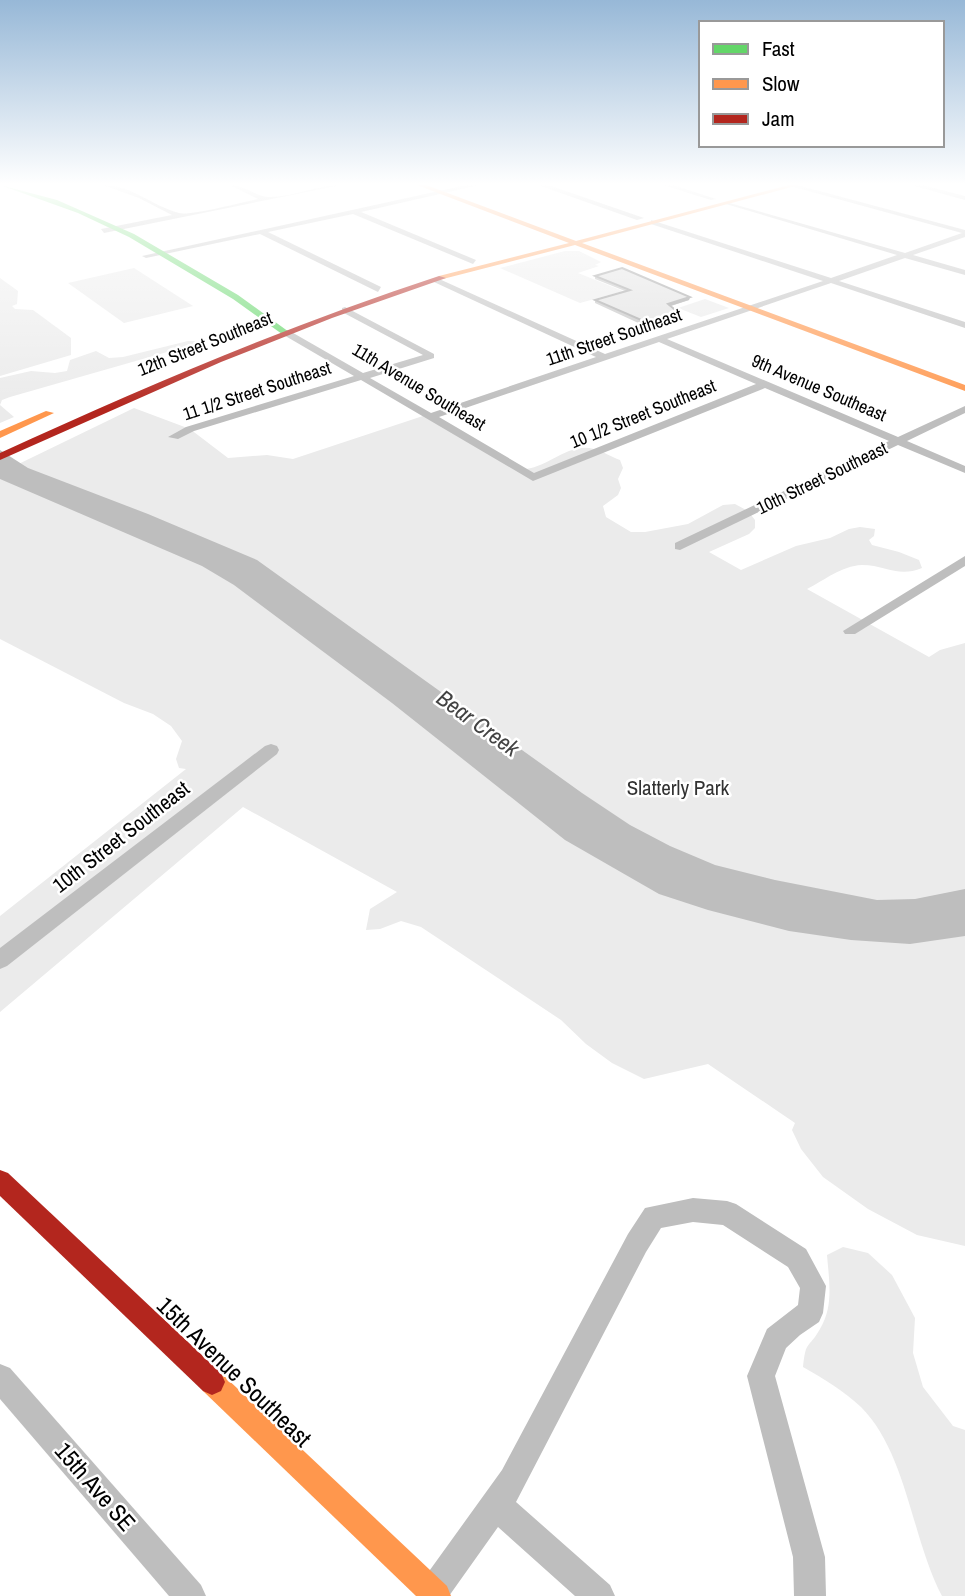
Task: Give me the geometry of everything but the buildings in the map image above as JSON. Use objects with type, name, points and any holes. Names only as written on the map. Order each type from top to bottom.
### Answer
[{"type":"main road","name":"11th Avenue Southeast","points":[[162,259],[277,328]]},
{"type":"main road","name":"12th Street Southeast","points":[[144,374],[277,328],[378,289],[484,259]]},
{"type":"main road","name":"12th Street Southeast","points":[[0,457],[277,328],[345,310],[506,259]]},
{"type":"main road","points":[[618,259],[965,388]]},
{"type":"main road","points":[[0,435],[68,405]]},
{"type":"main road","name":"15th Avenue Southeast","points":[[0,1181],[435,1594]]},
{"type":"street","points":[[318,259],[378,289]]},
{"type":"street","points":[[467,259],[473,262]]},
{"type":"street","points":[[767,259],[965,325]]},
{"type":"street","name":"11th Street Southeast","points":[[432,416],[896,259]]},
{"type":"street","points":[[918,259],[965,273]]},
{"type":"street","points":[[437,280],[604,357]]},
{"type":"street","name":"11 1/2 Street Southeast","points":[[174,437],[190,429],[431,356],[345,310]]},
{"type":"street","name":"11th Avenue Southeast","points":[[277,328],[364,376],[533,477]]},
{"type":"street","name":"9th Avenue Southeast","points":[[659,339],[965,470]]},
{"type":"street","name":"10 1/2 Street Southeast","points":[[533,477],[766,384]]},
{"type":"street","name":"10th Street Southeast","points":[[680,546],[965,409]]},
{"type":"street","points":[[850,631],[965,560]]},
{"type":"street","name":"10th Street Southeast","points":[[0,960],[271,750]]},
{"type":"street","points":[[435,1594],[513,1481],[598,1315],[654,1217],[693,1210],[727,1213],[797,1258],[813,1286],[810,1313],[789,1324],[769,1346],[761,1376],[809,1558],[810,1596]]},
{"type":"street","name":"15th Ave SE","points":[[0,1378],[190,1596]]},
{"type":"street","points":[[496,1505],[599,1596]]},
{"type":"green space","points":[[533,259],[596,259],[601,262],[595,265],[599,266],[578,273],[623,291],[580,303],[500,268]]},
{"type":"green space","points":[[134,268],[193,306],[124,323],[68,283]]},
{"type":"green space","points":[[0,278],[18,291],[17,304],[12,306],[15,309],[33,310],[71,338],[71,355],[0,376]]},
{"type":"green space","points":[[705,299],[729,308],[701,317],[678,308]]},
{"type":"green space","points":[[195,341],[195,344],[10,397],[2,400],[0,405],[0,378],[31,371],[67,371],[70,360],[96,351],[109,358],[123,357]]},
{"type":"green space","points":[[0,405],[14,417],[0,423]]},
{"type":"green space","name":"Slatterly Park","points":[[134,408],[190,429],[228,458],[267,455],[293,459],[429,414],[520,469],[538,466],[566,452],[584,448],[597,450],[620,460],[623,468],[618,479],[621,488],[618,495],[603,506],[606,517],[631,532],[688,524],[723,505],[735,504],[748,511],[755,520],[755,528],[749,534],[709,552],[741,570],[796,546],[860,527],[875,529],[874,536],[869,540],[872,545],[919,560],[922,568],[906,572],[854,566],[807,589],[929,657],[940,650],[965,643],[965,1246],[917,1235],[868,1209],[823,1177],[801,1149],[792,1130],[795,1123],[708,1064],[644,1079],[612,1063],[586,1044],[561,1020],[421,927],[401,921],[380,929],[366,930],[370,909],[397,892],[243,807],[0,1012],[0,916],[186,769],[179,768],[176,759],[182,741],[171,726],[153,714],[124,703],[0,639],[0,473]]},
{"type":"green space","points":[[843,1247],[868,1253],[892,1275],[915,1318],[913,1353],[923,1387],[953,1426],[965,1430],[965,1596],[942,1596],[923,1549],[899,1472],[876,1426],[848,1396],[803,1367],[807,1348],[820,1329],[827,1311],[830,1293],[827,1255]]},
{"type":"water","name":"Bear Creek","points":[[0,450],[28,468],[257,560],[582,793],[630,825],[670,846],[715,865],[877,900],[915,899],[965,889],[965,936],[910,944],[851,940],[789,931],[659,894],[565,840],[392,703],[234,585],[202,566],[0,479]]},
{"type":"traffic: fast","points":[[175,259],[236,297],[285,332]]},
{"type":"traffic: slow","points":[[442,278],[512,259]]},
{"type":"traffic: slow","points":[[620,259],[965,388]]},
{"type":"traffic: slow","points":[[0,435],[49,413]]},
{"type":"traffic: slow","points":[[212,1382],[437,1596]]},
{"type":"traffic: jam","points":[[0,457],[163,383],[274,338],[329,316],[442,278]]},
{"type":"traffic: jam","points":[[0,1181],[212,1382]]}]
